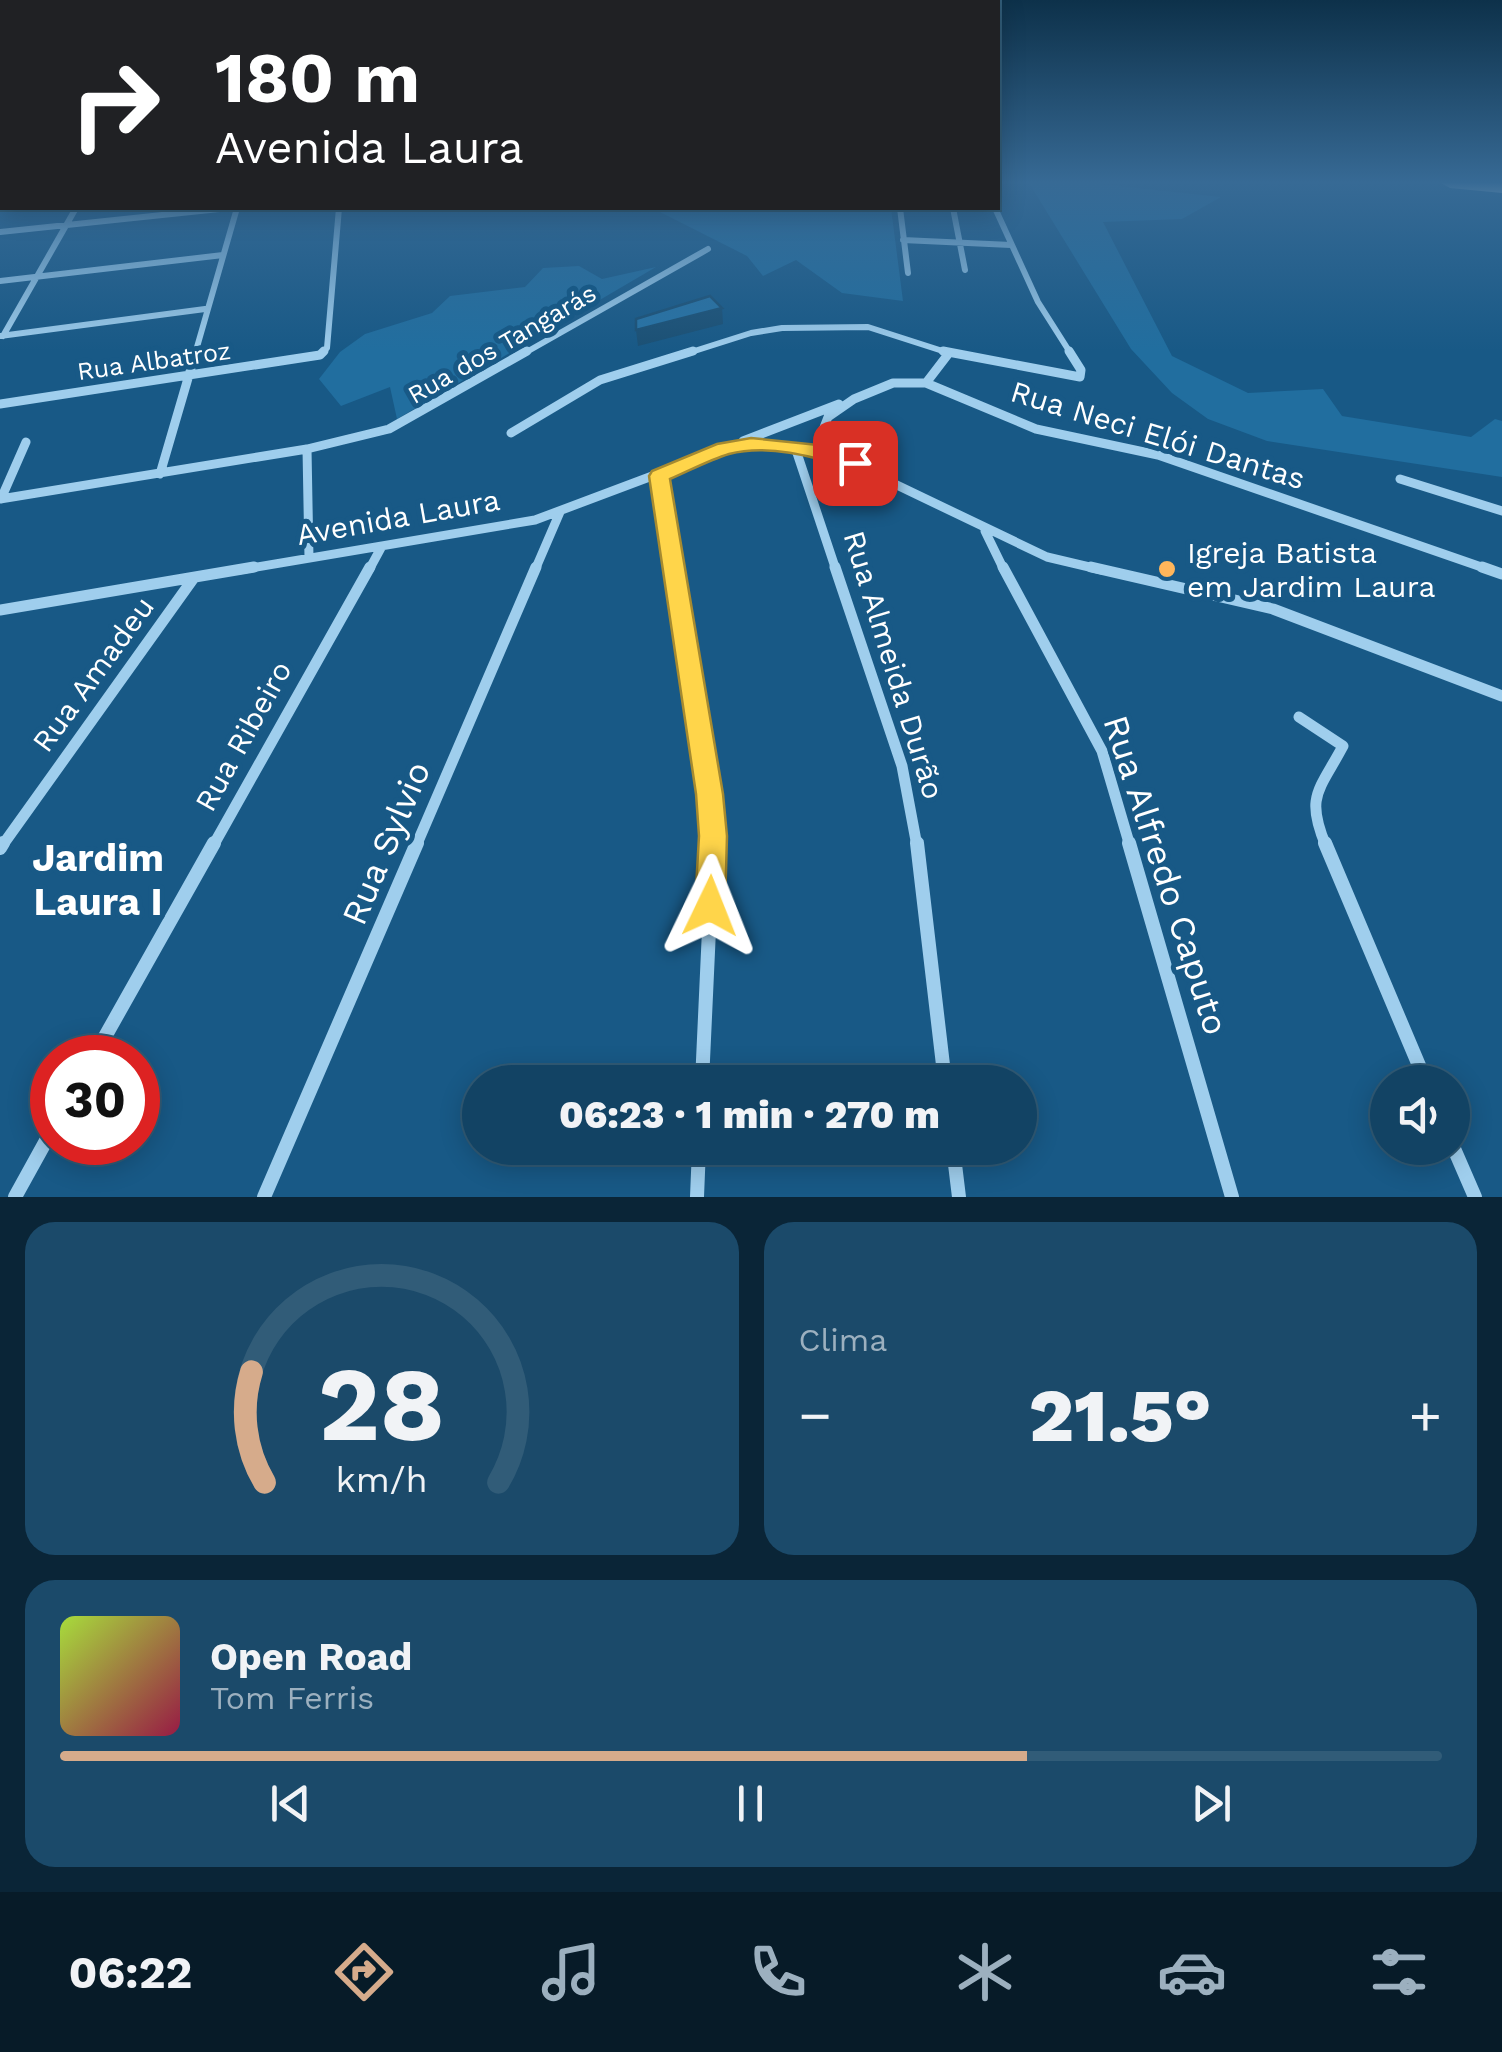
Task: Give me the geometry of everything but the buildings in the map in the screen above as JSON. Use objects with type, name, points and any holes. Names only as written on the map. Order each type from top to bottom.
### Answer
[{"type":"street","points":[[1,337],[59,239]]},
{"type":"street","points":[[160,474],[228,239]]},
{"type":"street","name":"Rua Albatroz","points":[[0,404],[314,358],[326,348],[336,239]]},
{"type":"street","points":[[957,239],[965,270]]},
{"type":"street","points":[[511,433],[600,380],[767,330],[823,324],[868,327],[949,353],[1075,378],[1082,376],[1082,370],[1038,302],[1008,239]]},
{"type":"street","points":[[908,273],[903,240],[1010,245]]},
{"type":"street","name":"Rua dos Tangarás","points":[[0,499],[307,450],[371,436],[404,423],[708,249]]},
{"type":"street","points":[[0,281],[223,255]]},
{"type":"street","points":[[1,337],[205,309]]},
{"type":"street","points":[[926,383],[949,353]]},
{"type":"street","name":"Rua Neci Elói Dantas","points":[[854,399],[893,383],[926,383],[1036,429],[1158,455],[1502,574]]},
{"type":"street","points":[[724,449],[854,399]]},
{"type":"street","points":[[828,452],[824,423],[854,399]]},
{"type":"street","points":[[0,499],[26,442]]},
{"type":"street","name":"Avenida Laura","points":[[0,610],[534,520],[724,449],[751,444],[828,452],[1047,558],[1273,609],[1502,696]]},
{"type":"street","name":"Rua Almeida Durão","points":[[796,447],[902,766],[914,816],[943,1065]]},
{"type":"street","points":[[307,450],[309,558]]},
{"type":"street","points":[[659,476],[712,827],[703,1065]]},
{"type":"street","points":[[1400,480],[1502,511]]},
{"type":"street","name":"Rua Sylvio","points":[[264,1197],[421,842],[560,512]]},
{"type":"street","name":"Rua Alfredo Caputo","points":[[984,530],[1043,647],[1102,751],[1232,1197]]},
{"type":"street","name":"Rua Ribeiro","points":[[107,1035],[382,546]]},
{"type":"street","name":"Rua Amadeu","points":[[0,848],[193,579]]},
{"type":"street","points":[[1299,717],[1343,746],[1313,801],[1314,817],[1419,1065]]},
{"type":"street","points":[[15,1197],[33,1165]]},
{"type":"street","points":[[697,1197],[698,1165]]},
{"type":"street","points":[[955,1165],[959,1197]]},
{"type":"street","points":[[1461,1165],[1475,1197]]},
{"type":"shaded area","points":[[713,239],[895,239],[903,301],[842,293],[796,260],[763,276],[747,256]]},
{"type":"shaded area","points":[[1063,239],[1112,239],[1172,356],[1248,393],[1323,389],[1342,416],[1471,437],[1495,419],[1502,421],[1502,477],[1267,441],[1208,419],[1172,393],[1131,349]]},
{"type":"shaded area","points":[[579,266],[602,279],[656,267],[397,419],[390,387],[341,406],[319,379],[340,352],[365,334],[432,313],[450,296],[525,287],[543,268]]},
{"type":"place","name":"Igreja Batista em Jardim Laura","points":[[1167,569]]},
{"type":"district","name":"Jardim Laura I","points":[[98,880]]},
{"type":"route","points":[[710,906],[710,794],[659,476],[724,449],[751,444],[828,452],[855,463]]}]
